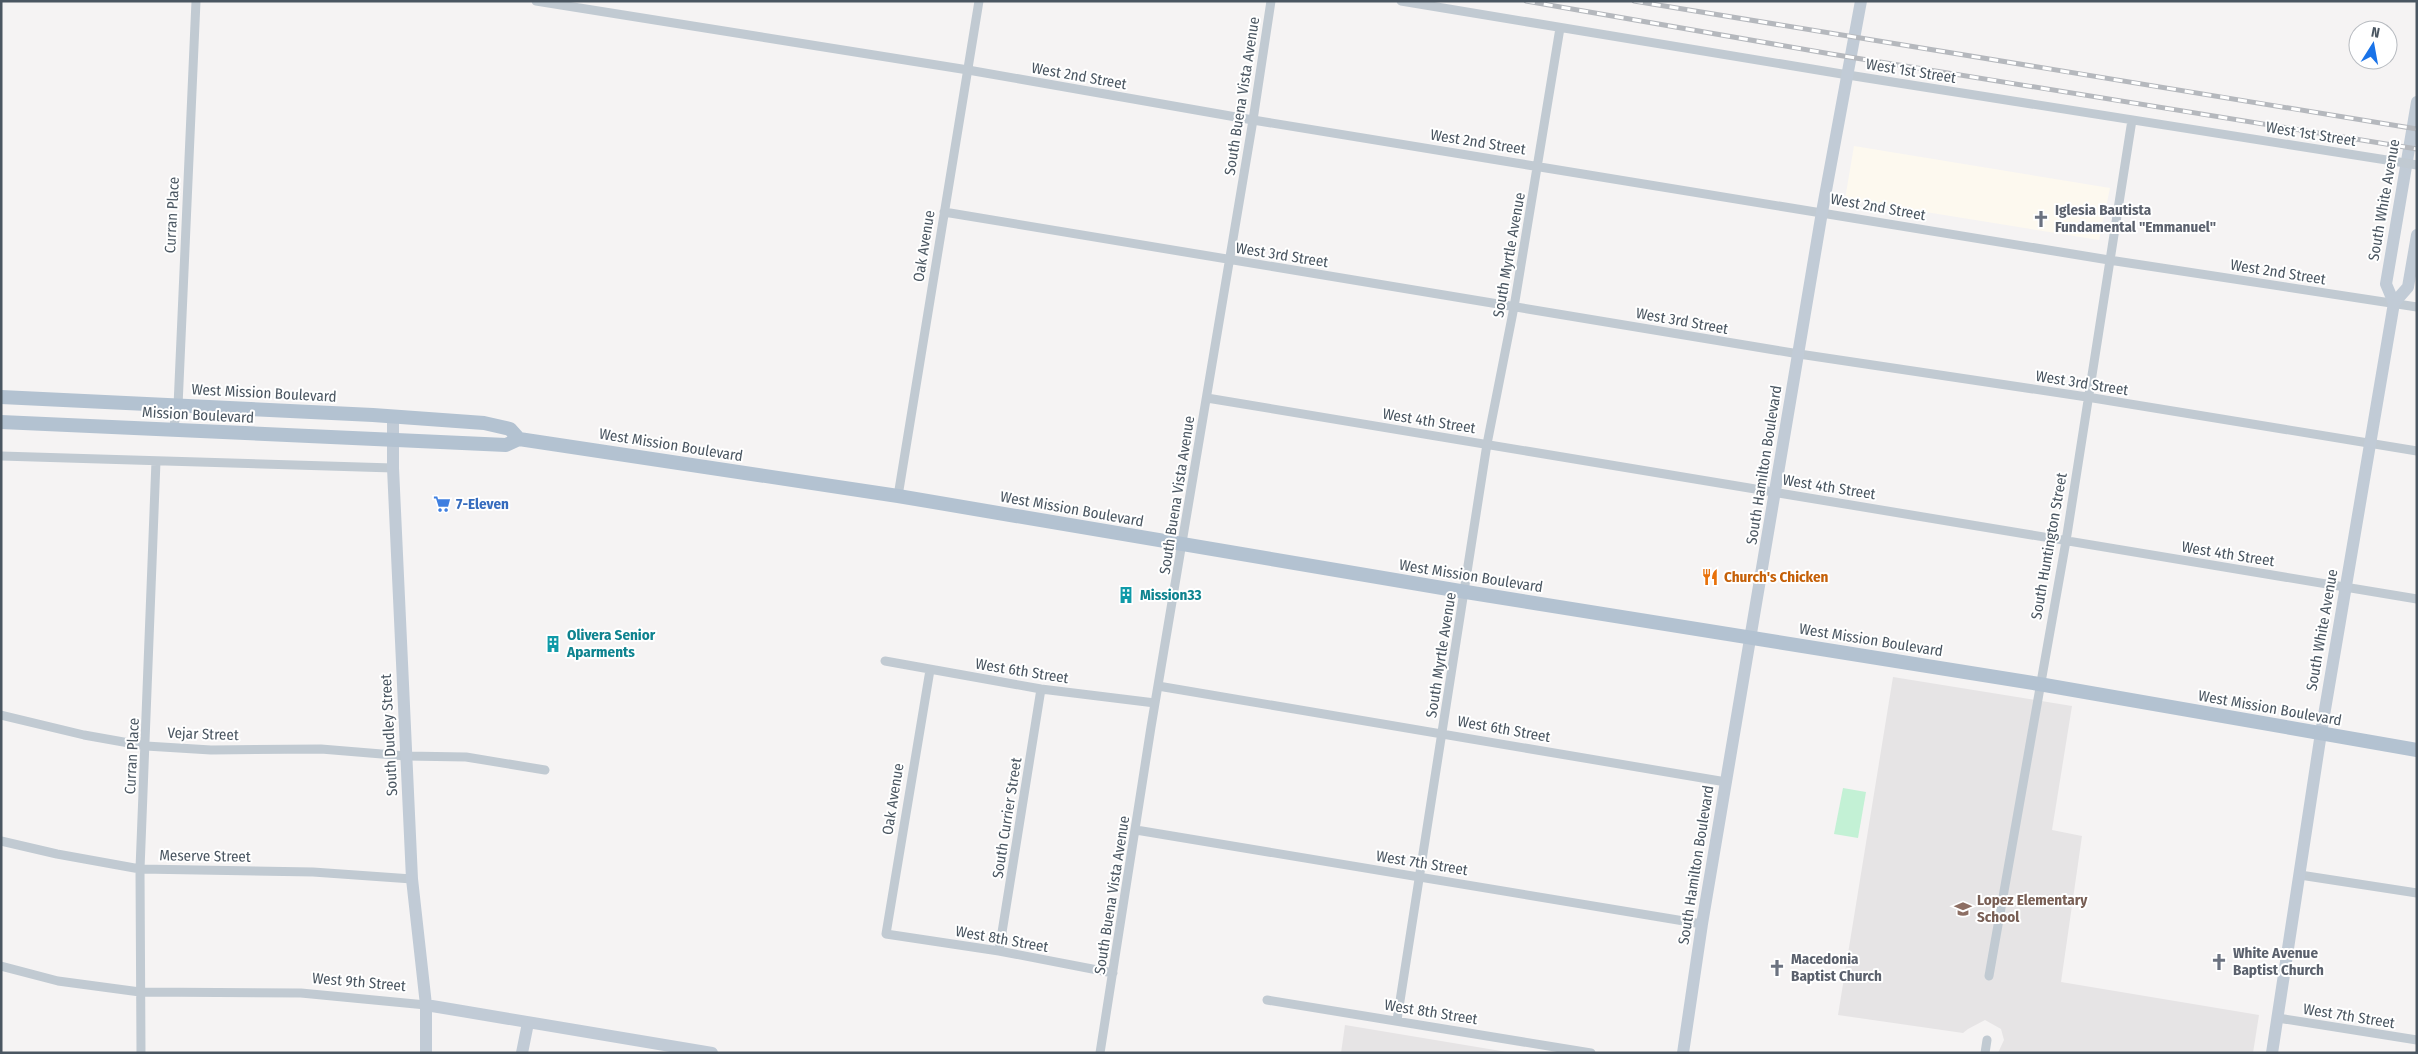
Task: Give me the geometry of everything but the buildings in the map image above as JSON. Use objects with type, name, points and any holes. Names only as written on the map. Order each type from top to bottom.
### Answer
[{"type":"main road","name":"West Mission Boulevard","points":[[1,398],[394,416],[484,423],[510,429],[519,439]]},
{"type":"main road","name":"Mission Boulevard","points":[[1,422],[393,440]]},
{"type":"main road","name":"West Mission Boulevard","points":[[393,440],[506,446],[519,439],[898,496],[1466,592],[2039,684],[2417,750]]},
{"type":"street","name":"Curran Place","points":[[173,430],[178,406],[196,1]]},
{"type":"street","name":"West 2nd Street","points":[[536,1],[968,70],[1253,120],[2109,260],[2417,307]]},
{"type":"street","name":"Oak Avenue","points":[[898,496],[979,1]]},
{"type":"street","name":"South Buena Vista Avenue","points":[[1100,1053],[1155,703],[1183,545],[1271,1]]},
{"type":"street","name":"West 1st Street","points":[[1400,1],[1848,75],[2417,165]]},
{"type":"street","name":"South Hamilton Boulevard","points":[[1683,1053],[1702,924],[1752,637],[1822,212],[1861,1]]},
{"type":"street","name":"South Myrtle Avenue","points":[[1397,1020],[1466,592],[1487,444],[1514,307],[1560,28]]},
{"type":"street","name":"South White Avenue","points":[[2394,303],[2386,284],[2417,102]]},
{"type":"street","name":"South Huntington Street","points":[[1989,976],[2039,684],[2066,541],[2087,397],[2132,120]]},
{"type":"street","name":"West 3rd Street","points":[[944,212],[1799,354],[2087,397],[2417,451]]},
{"type":"street","name":"South White Avenue","points":[[2272,1053],[2321,733],[2394,303],[2408,287],[2417,235]]},
{"type":"street","name":"West 4th Street","points":[[1206,398],[2417,599]]},
{"type":"street","name":"South Dudley Street","points":[[394,416],[393,468],[412,880],[426,1005],[426,1053]]},
{"type":"street","points":[[1,456],[393,468]]},
{"type":"street","name":"Curran Place","points":[[141,1053],[140,869],[156,461]]},
{"type":"street","name":"West 6th Street","points":[[884,661],[1041,689],[1155,703]]},
{"type":"street","name":"Oak Avenue","points":[[886,934],[930,670]]},
{"type":"street","name":"West 6th Street","points":[[1158,686],[1442,732],[1726,782]]},
{"type":"street","name":"South Currier Street","points":[[999,951],[1041,689]]},
{"type":"street","name":"Vejar Street","points":[[1,715],[84,735],[146,746],[211,750],[322,749],[406,756],[466,757],[545,770]]},
{"type":"street","name":"West 7th Street","points":[[1136,830],[1702,924]]},
{"type":"street","name":"Meserve Street","points":[[1,841],[57,854],[140,869],[313,872],[412,880]]},
{"type":"street","points":[[2300,875],[2417,893]]},
{"type":"street","name":"West 8th Street","points":[[886,934],[999,951],[1113,973]]},
{"type":"street","name":"West 9th Street","points":[[1,966],[58,981],[140,992],[301,993],[426,1005],[712,1053]]},
{"type":"street","name":"West 8th Street","points":[[1267,1000],[1592,1053]]},
{"type":"street","name":"West 7th Street","points":[[2278,1018],[2417,1040]]},
{"type":"street","points":[[522,1053],[528,1023]]},
{"type":"street","points":[[1985,1053],[1987,1040]]},
{"type":"shaded area","points":[[1854,146],[2110,188],[2099,240],[1845,199]]},
{"type":"shaded area","name":"Lopez Elementary School","points":[[1893,677],[2072,706],[2052,830],[2082,836],[2061,982],[2259,1015],[2253,1053],[1998,1053],[2004,1040],[2001,1029],[1985,1020],[1963,1033],[1838,1015]]},
{"type":"shaded area","points":[[1345,1025],[1513,1053],[1341,1053]]},
{"type":"green space","points":[[1843,788],[1866,792],[1858,838],[1834,834]]},
{"type":"railway","points":[[1526,1],[1831,54],[2417,149]]},
{"type":"railway","points":[[1634,1],[2417,129]]},
{"type":"place","name":"Iglesia Bautista Fundamental \"Emmanuel\"","points":[[2041,219]]},
{"type":"place","name":"7-Eleven","points":[[442,504]]},
{"type":"place","name":"Church's Chicken","points":[[1710,577]]},
{"type":"place","name":"Mission33","points":[[1126,595]]},
{"type":"place","name":"Olivera Senior Aparments","points":[[553,644]]},
{"type":"place","name":"Lopez Elementary School","points":[[1963,909]]},
{"type":"place","name":"White Avenue Baptist Church","points":[[2219,962]]},
{"type":"place","name":"Macedonia Baptist Church","points":[[1777,968]]}]
